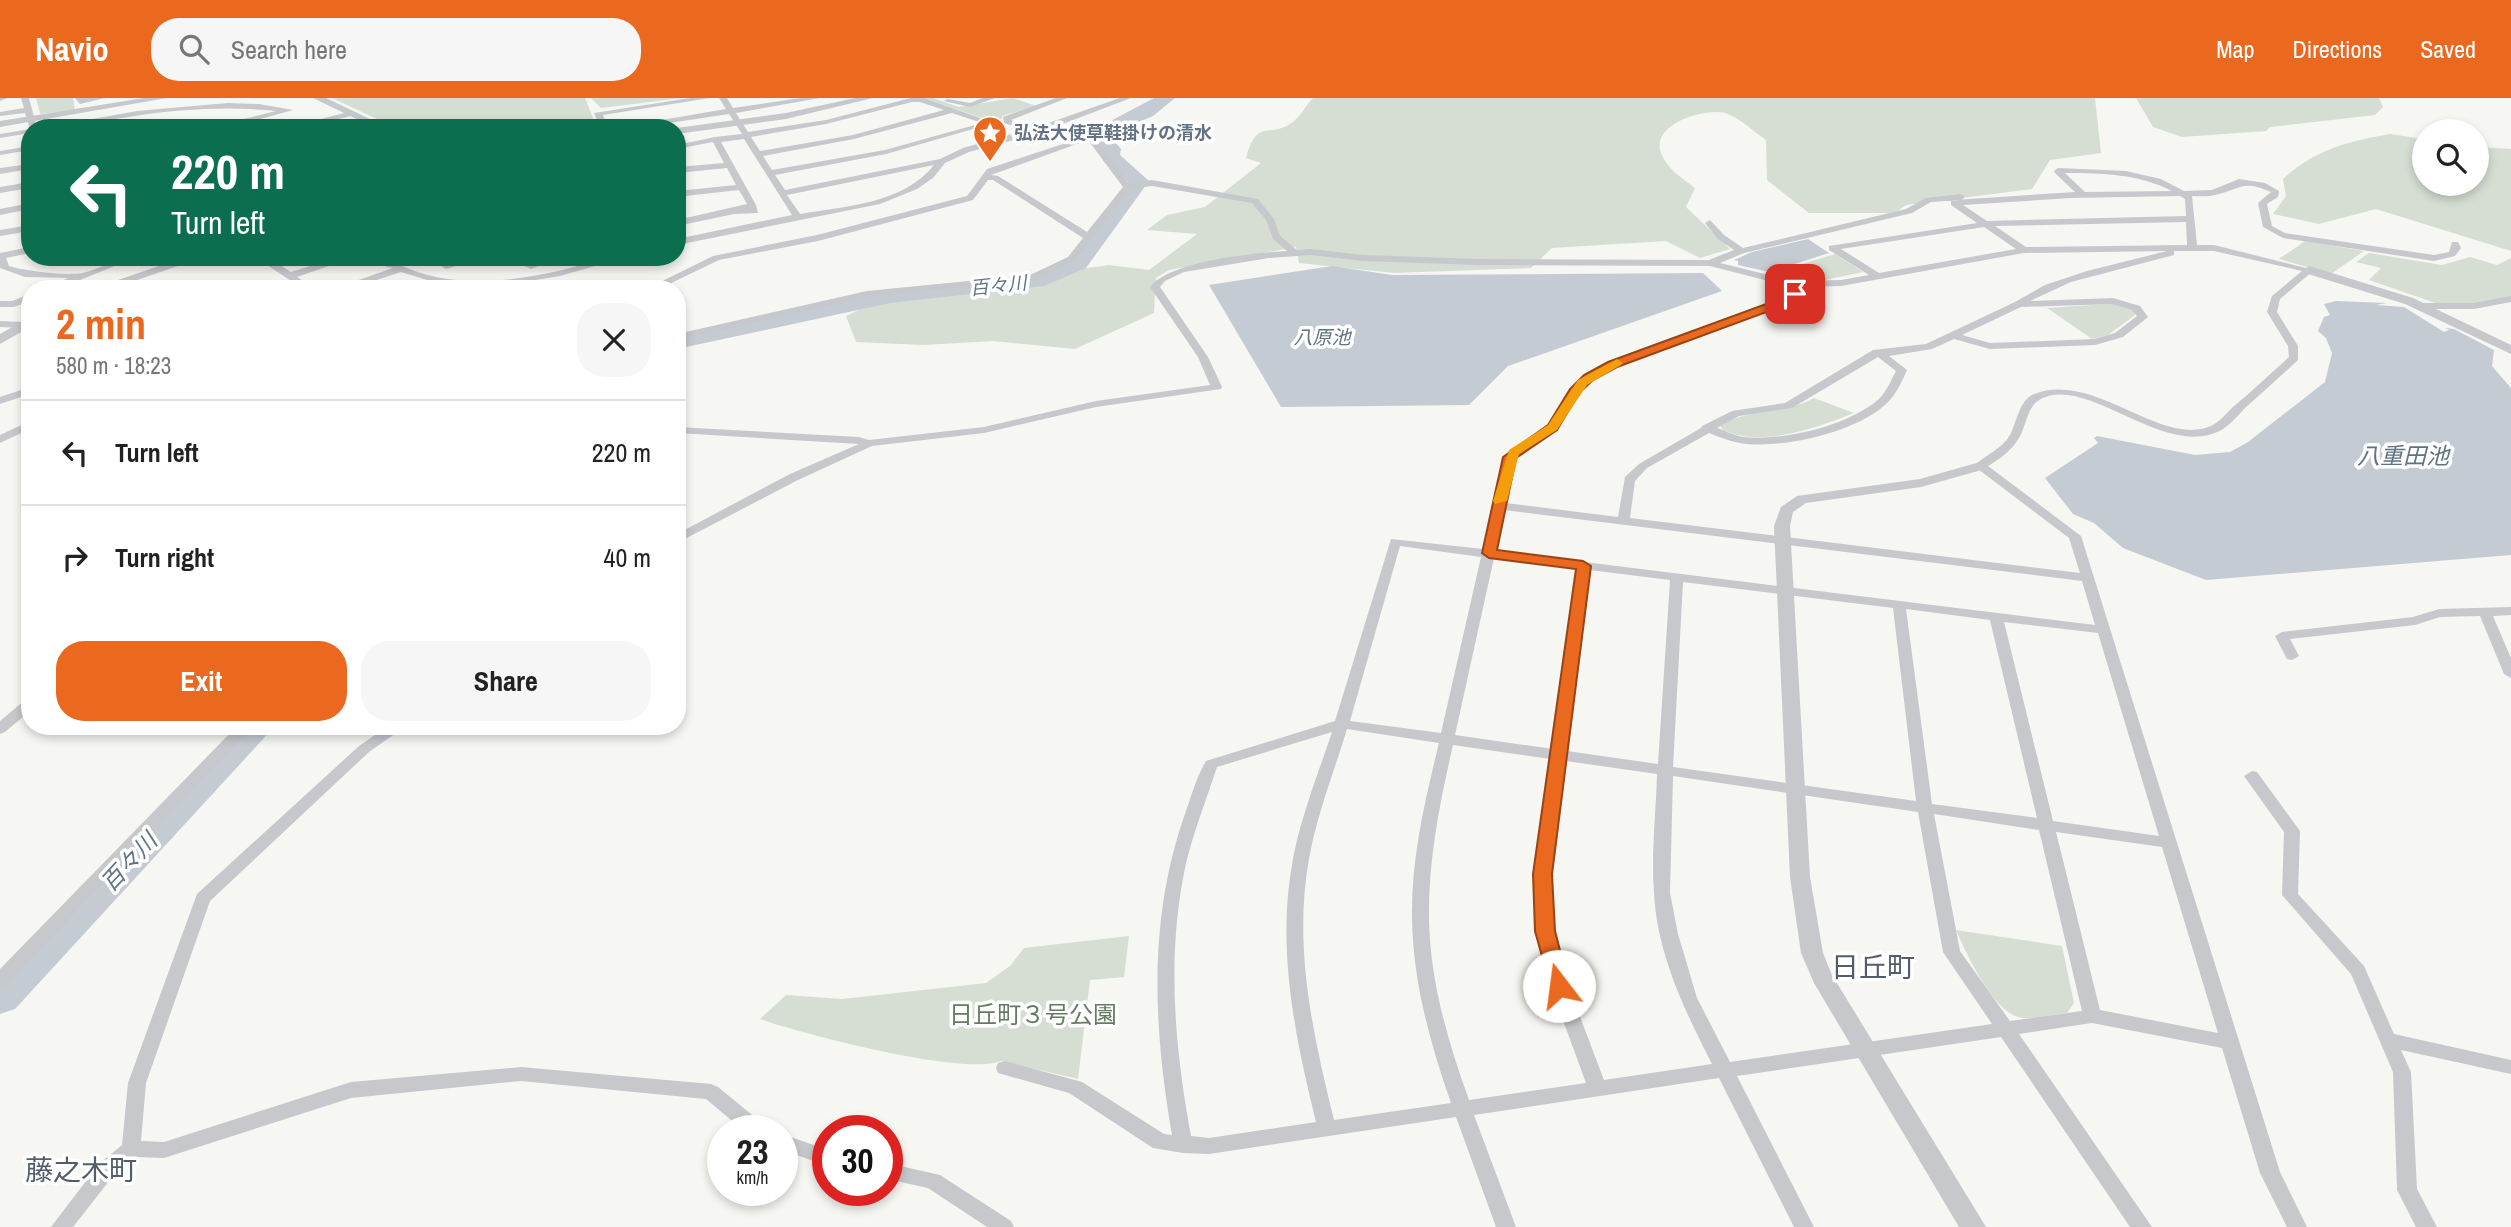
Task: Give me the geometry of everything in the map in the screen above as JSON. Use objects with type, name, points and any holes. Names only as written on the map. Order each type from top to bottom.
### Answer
[{"type":"street","points":[[25,98],[30,119]]},
{"type":"street","points":[[79,98],[80,102],[101,98]]},
{"type":"street","points":[[47,119],[162,98]]},
{"type":"street","points":[[318,98],[365,119]]},
{"type":"street","points":[[600,119],[598,113],[706,98]]},
{"type":"street","points":[[723,98],[797,217]]},
{"type":"street","points":[[683,119],[816,98]]},
{"type":"street","points":[[686,130],[740,123],[867,98]]},
{"type":"street","points":[[940,98],[970,105],[990,98]]},
{"type":"street","points":[[1036,131],[1007,121],[1007,117],[1063,98]]},
{"type":"street","points":[[783,193],[942,161],[966,150],[1036,131],[1127,98]]},
{"type":"street","points":[[686,146],[826,122],[912,100],[922,100],[990,122],[886,152],[770,173]]},
{"type":"street","points":[[126,119],[210,104],[257,105],[289,110],[252,119]]},
{"type":"street","points":[[759,154],[854,137],[953,110]]},
{"type":"street","points":[[327,119],[352,113]]},
{"type":"street","points":[[0,114],[21,119]]},
{"type":"street","points":[[0,124],[21,123]]},
{"type":"street","points":[[0,136],[21,127]]},
{"type":"street","points":[[669,280],[716,258],[818,238],[970,198],[990,171],[1090,137],[1127,187]]},
{"type":"street","points":[[686,221],[734,211],[755,211],[717,142]]},
{"type":"street","points":[[0,153],[21,150]]},
{"type":"street","points":[[686,240],[868,204],[899,195],[927,180],[942,161]]},
{"type":"street","points":[[686,169],[728,162]]},
{"type":"street","points":[[0,171],[21,168]]},
{"type":"street","points":[[2083,195],[2058,171],[2109,171],[2162,180],[2189,198],[2192,247]]},
{"type":"street","points":[[987,177],[995,178],[1088,237]]},
{"type":"street","points":[[686,335],[867,294],[1032,278],[1071,260],[1127,187],[1152,183],[1255,201],[1270,219],[1276,237],[1295,253]]},
{"type":"street","points":[[2024,250],[1954,203],[2083,195],[2213,193],[2234,183],[2255,183],[2275,191],[2275,195],[2262,203],[2268,228],[2284,235],[2434,258],[2452,254],[2455,244]]},
{"type":"street","points":[[686,193],[741,185]]},
{"type":"street","points":[[0,190],[21,186]]},
{"type":"street","points":[[1710,263],[1741,251],[1909,211],[1929,200],[2000,194],[2009,199]]},
{"type":"street","points":[[0,212],[21,208]]},
{"type":"street","points":[[1875,275],[1832,248],[1986,224],[2189,219]]},
{"type":"street","points":[[1710,223],[1721,237],[1741,251]]},
{"type":"street","points":[[0,233],[21,230]]},
{"type":"street","points":[[1623,522],[1628,484],[1636,471],[1735,413],[1788,406],[1877,352],[1928,347],[2019,304],[2026,296],[2049,286],[2192,247]]},
{"type":"street","points":[[686,534],[793,477],[870,443],[984,430],[1096,404],[1217,387],[1203,357],[1156,287],[1162,279],[1182,270],[1295,253],[1479,262],[1710,263],[1793,284],[1841,283],[2024,250],[2192,247],[2234,250],[2420,306],[2511,349]]},
{"type":"street","points":[[21,252],[1,256],[5,268],[16,273],[81,276]]},
{"type":"street","points":[[71,280],[108,266]]},
{"type":"street","points":[[127,280],[170,266]]},
{"type":"street","points":[[274,266],[295,280]]},
{"type":"street","points":[[289,276],[321,266]]},
{"type":"street","points":[[523,280],[550,277],[590,266]]},
{"type":"street","points":[[361,280],[394,267],[418,278],[441,280]]},
{"type":"street","points":[[1973,1227],[1822,977],[1812,953],[1801,891],[1782,513],[1785,508],[1802,499],[1921,483],[1980,466],[2008,445],[2018,430],[2028,404],[2040,396],[2062,394],[2085,398],[2176,430],[2203,432],[2218,427],[2294,358],[2293,346],[2272,312],[2275,298],[2309,271]]},
{"type":"street","points":[[1506,1227],[1430,999],[1420,930],[1422,869],[1447,739],[1510,457],[1553,428],[1574,391],[1588,378],[1612,365],[1784,302],[1795,294],[1793,284]]},
{"type":"street","points":[[2420,306],[2474,306],[2511,299]]},
{"type":"street","points":[[1955,336],[1990,346],[2095,342],[2119,335],[2143,317],[2136,307],[2113,300],[2019,304]]},
{"type":"street","points":[[0,303],[14,304],[21,301]]},
{"type":"street","points":[[0,324],[21,323]]},
{"type":"street","points":[[0,340],[21,327]]},
{"type":"street","points":[[1706,428],[1742,440],[1778,439],[1833,427],[1860,416],[1888,395],[1902,370],[1877,352]]},
{"type":"street","points":[[0,401],[21,393]]},
{"type":"street","points":[[0,440],[21,429]]},
{"type":"street","points":[[686,430],[859,440],[870,443]]},
{"type":"street","points":[[1980,466],[2075,536],[2270,1173],[2297,1227]]},
{"type":"street","points":[[1499,506],[2089,578]]},
{"type":"street","points":[[1327,1129],[1299,1008],[1296,901],[1301,859],[1395,542],[2104,630]]},
{"type":"street","points":[[1583,566],[1543,874],[1545,931],[1570,1023],[1598,1089]]},
{"type":"street","points":[[1677,577],[1665,771],[1662,893],[1669,934],[1688,998],[1804,1227]]},
{"type":"street","points":[[1899,604],[1925,808],[1952,952],[2142,1227]]},
{"type":"street","points":[[2292,656],[2282,636],[2415,621],[2439,613],[2511,611]]},
{"type":"street","points":[[2485,613],[2511,674]]},
{"type":"street","points":[[1996,616],[2044,825],[2092,1016]]},
{"type":"street","points":[[0,729],[21,711]]},
{"type":"street","points":[[1183,1145],[1167,1052],[1167,936],[1178,860],[1211,764],[1342,724],[2170,843]]},
{"type":"street","points":[[0,980],[237,735]]},
{"type":"street","points":[[131,1149],[137,1083],[203,898],[364,748],[385,735]]},
{"type":"street","points":[[2252,776],[2292,831],[2290,895],[2358,971],[2402,1072],[2407,1191],[2427,1227]]},
{"type":"street","points":[[1005,1068],[1075,1087],[1160,1142],[1209,1146],[2092,1016],[2230,1042]]},
{"type":"street","points":[[2386,1039],[2511,1067]]},
{"type":"street","points":[[61,1227],[106,1170],[131,1149],[164,1150],[351,1090],[521,1074],[711,1092],[738,1115]]},
{"type":"street","points":[[903,1174],[933,1181],[1004,1227]]},
{"type":"green space","points":[[36,98],[73,98],[75,110],[40,114]]},
{"type":"green space","points":[[332,98],[585,98],[593,119],[377,119]]},
{"type":"green space","points":[[591,98],[682,98],[601,108]]},
{"type":"green space","points":[[924,98],[933,98],[959,107],[1013,98],[1036,106],[1002,116],[1001,121],[996,123]]},
{"type":"green space","points":[[1313,98],[2095,98],[2101,153],[2050,160],[2032,189],[1906,205],[1895,213],[1809,213],[1767,180],[1766,140],[1730,115],[1705,113],[1671,126],[1660,143],[1661,153],[1667,164],[1695,188],[1686,207],[1730,249],[1700,258],[1666,241],[1552,248],[1531,268],[1394,273],[1299,263],[1296,247],[1169,270],[1156,278],[1154,313],[1075,349],[993,341],[923,345],[856,342],[846,316],[880,300],[919,289],[1035,283],[1080,269],[1109,265],[1149,270],[1197,234],[1147,230],[1167,215],[1205,207],[1261,163],[1246,158],[1254,138],[1264,131],[1290,124]]},
{"type":"green space","points":[[2136,98],[2379,98],[2383,107],[2375,115],[2270,127],[2266,131],[2182,137],[2153,127]]},
{"type":"green space","points":[[2390,134],[2412,137],[2412,196],[2489,196],[2489,148],[2511,149],[2511,251],[2376,209],[2319,224],[2273,214],[2286,196],[2283,179],[2320,154],[2360,140]]},
{"type":"green space","points":[[2305,241],[2364,251],[2331,274],[2279,259]]},
{"type":"green space","points":[[2369,253],[2442,265],[2470,257],[2497,265],[2511,258],[2511,301],[2441,305],[2369,280],[2381,268],[2356,262]]},
{"type":"green space","points":[[1835,254],[1863,272],[1825,280],[1767,275]]},
{"type":"green space","points":[[2120,304],[2135,311],[2135,315],[2108,335],[2092,339],[2047,308]]},
{"type":"green space","points":[[1814,398],[1854,413],[1806,430],[1772,436],[1738,435],[1723,430],[1720,425],[1743,416],[1791,407]]},
{"type":"green space","points":[[1956,930],[2062,946],[2074,1003],[2067,1013],[2042,1017],[2023,1018],[2008,1012],[1981,980]]},
{"type":"green space","name":"日丘町３号公園","points":[[1129,936],[1124,977],[1090,980],[1078,1079],[1001,1061],[981,1064],[953,1063],[919,1058],[845,1043],[760,1019],[786,995],[842,999],[986,983],[1010,966],[1024,948]]},
{"type":"water","points":[[1808,239],[1829,253],[1769,272],[1738,265],[1738,261],[1734,260],[1752,252]]},
{"type":"water","name":"八原池","points":[[1332,266],[1392,275],[1703,273],[1722,291],[1508,366],[1469,405],[1281,407],[1209,285]]},
{"type":"water","name":"八重田池","points":[[2336,301],[2387,303],[2376,305],[2404,307],[2444,332],[2449,330],[2445,328],[2454,329],[2494,350],[2492,366],[2511,388],[2511,555],[2206,580],[2123,548],[2094,523],[2073,514],[2045,478],[2098,443],[2094,438],[2097,436],[2195,455],[2230,452],[2248,442],[2325,382],[2332,353],[2326,338],[2318,331],[2324,317],[2330,315],[2324,304]]},
{"type":"waterway","name":"百々川","points":[[686,340],[890,296],[1036,281],[1078,263],[1139,181],[1110,157],[1111,149],[1097,133],[1146,112],[1166,98]]},
{"type":"waterway","name":"百々川","points":[[0,998],[249,735]]},
{"type":"slow traffic","points":[[1500,501],[1513,452],[1553,428],[1574,391],[1588,378],[1617,363]]},
{"type":"place","name":"弘法大使草鞋掛けの清水","points":[[990,163]]},
{"type":"district","name":"日丘町","points":[[1873,967]]},
{"type":"district","name":"藤之木町","points":[[81,1170]]},
{"type":"route","points":[[1559,986],[1545,931],[1543,874],[1583,566],[1489,553],[1510,457],[1513,452],[1553,428],[1574,391],[1588,378],[1612,365],[1784,302],[1795,294]]}]
